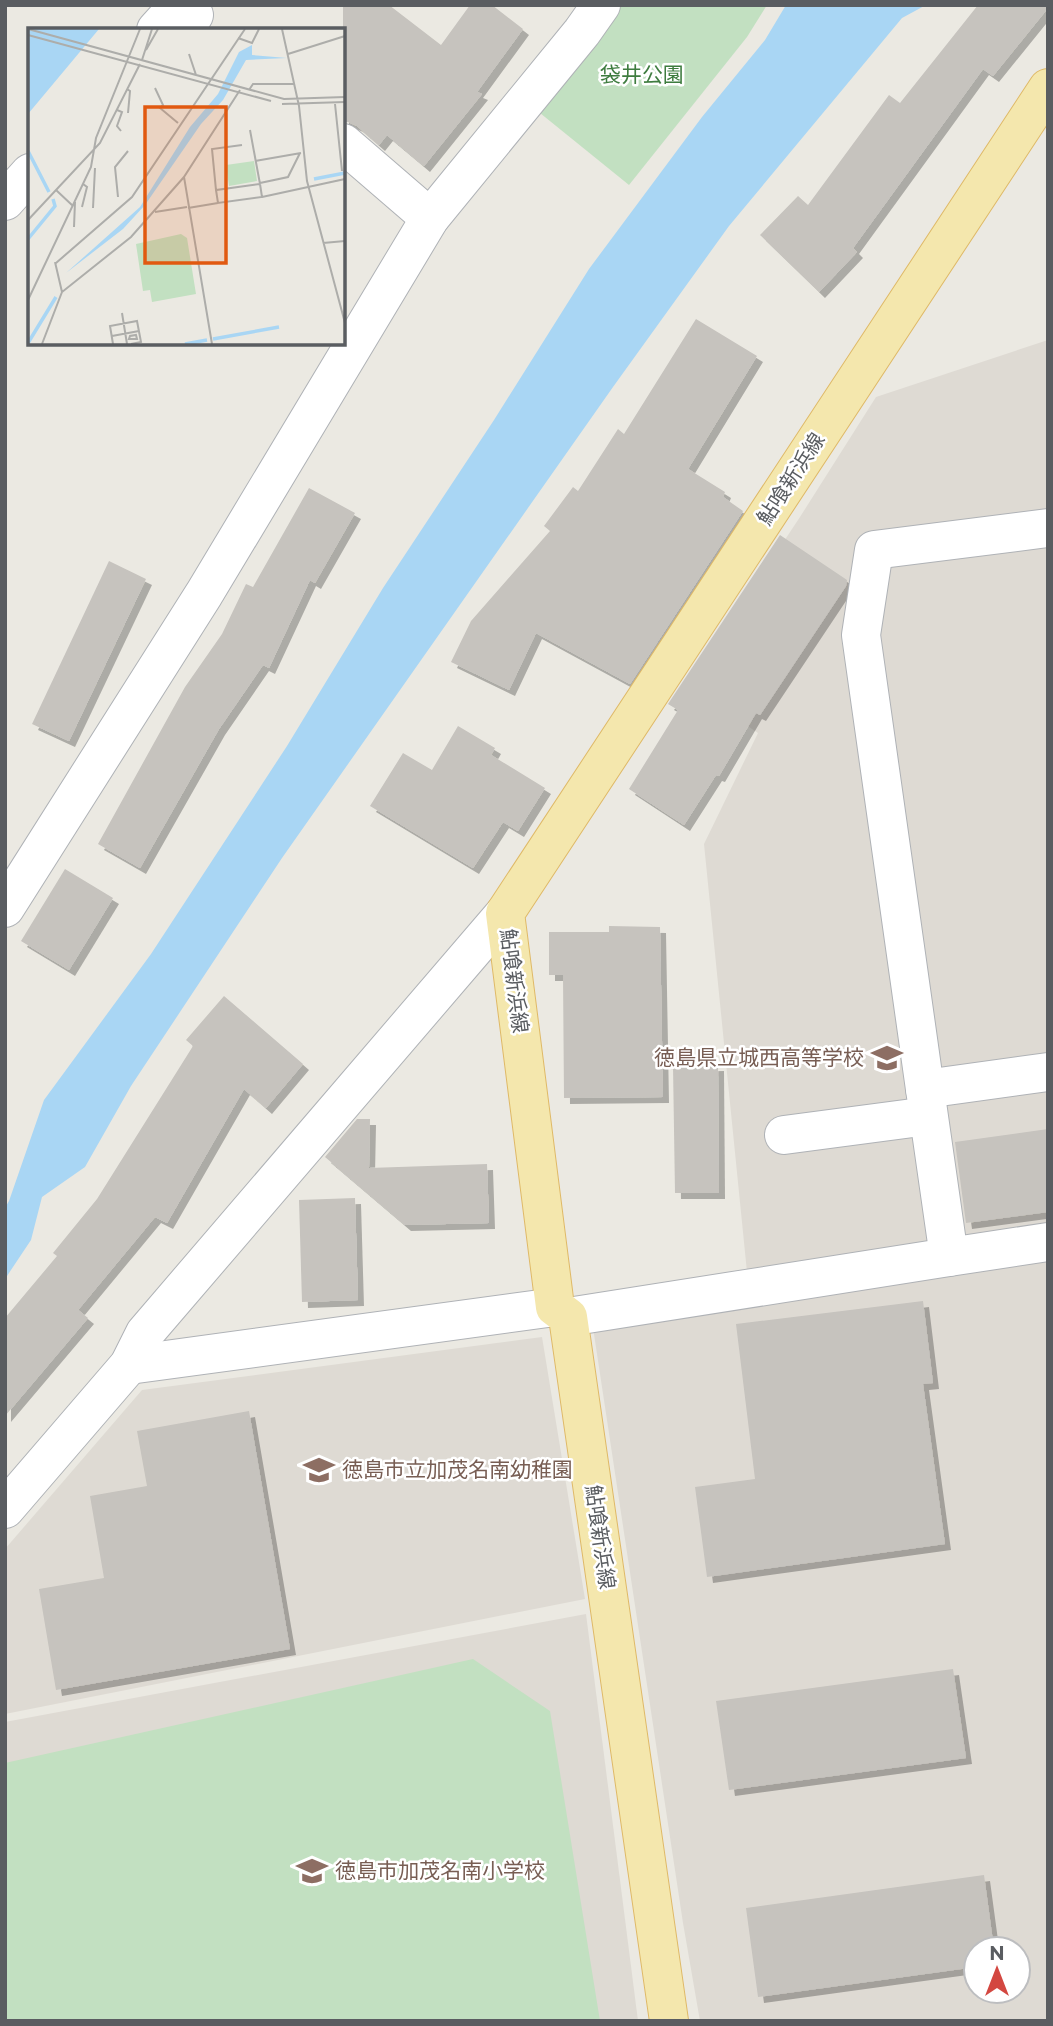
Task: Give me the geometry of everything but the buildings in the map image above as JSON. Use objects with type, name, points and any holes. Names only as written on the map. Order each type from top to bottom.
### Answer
[{"type":"main road","name":"鮎喰新浜線","points":[[669,2021],[561,1312],[505,913],[1048,88]]},
{"type":"street","points":[[5,908],[204,594],[430,218],[601,5]]},
{"type":"street","points":[[158,28],[174,10],[203,17]]},
{"type":"street","points":[[345,145],[430,218]]},
{"type":"street","points":[[5,201],[28,175]]},
{"type":"street","points":[[949,1257],[861,635],[874,550],[1048,528]]},
{"type":"street","points":[[5,1509],[129,1365],[145,1333],[505,913]]},
{"type":"street","points":[[784,1135],[1048,1072]]},
{"type":"street","points":[[129,1365],[561,1312],[1048,1242]]},
{"type":"shaded area","name":"徳島県立城西高等学校","points":[[1048,340],[1048,2021],[700,2021],[683,1923],[589,1301],[747,1272],[704,844],[758,733],[688,686],[876,397]]},
{"type":"shaded area","name":"徳島市立加茂名南幼稚園","points":[[542,1337],[585,1599],[5,1714],[5,1549],[142,1390]]},
{"type":"shaded area","name":"徳島市加茂名南小学校","points":[[586,1614],[638,2021],[5,2021],[5,1722]]},
{"type":"green space","name":"袋井公園","points":[[622,5],[767,5],[747,37],[629,185],[540,113]]},
{"type":"green space","name":"徳島市加茂名南小学校","points":[[473,1659],[550,1711],[600,2021],[5,2021],[5,1763]]},
{"type":"water","points":[[786,5],[926,5],[902,18],[729,226],[282,858],[131,1086],[85,1167],[42,1197],[31,1240],[5,1279],[5,1208],[44,1100],[151,954],[287,746],[383,588],[494,420],[589,269],[702,117],[765,40]]},
{"type":"place","name":"徳島県立城西高等学校","points":[[887,1058]]},
{"type":"place","name":"徳島市立加茂名南幼稚園","points":[[319,1470]]},
{"type":"place","name":"徳島市加茂名南小学校","points":[[312,1871]]}]
